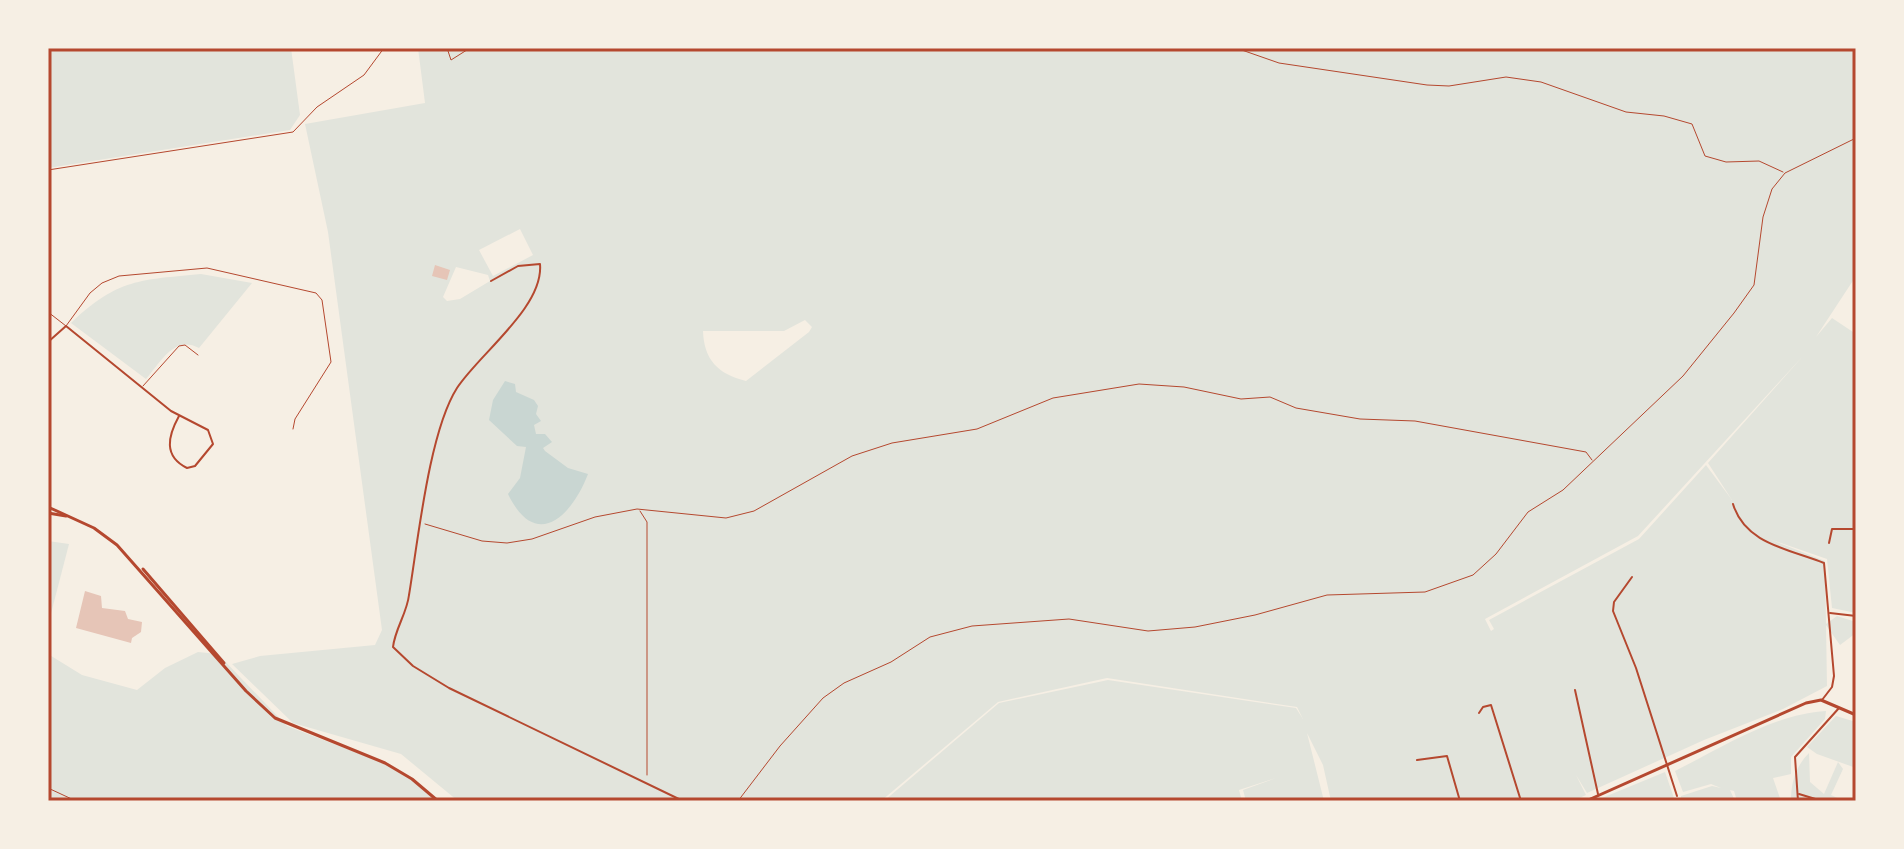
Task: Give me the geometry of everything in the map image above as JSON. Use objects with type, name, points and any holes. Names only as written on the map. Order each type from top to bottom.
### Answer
[{"type":"main road","points":[[48,507],[104,534],[133,561],[231,673],[283,723],[373,757],[412,779],[438,801]]},
{"type":"main road","points":[[48,513],[70,517]]},
{"type":"main road","points":[[1586,801],[1778,714],[1821,700],[1856,715]]},
{"type":"street","points":[[491,281],[518,266],[537,261],[540,264],[523,310],[468,374],[449,404],[407,606],[393,642],[397,652],[449,688],[683,801]]},
{"type":"street","points":[[48,342],[66,326],[179,416],[208,430],[213,444],[204,456],[187,468],[177,461],[168,441],[179,416]]},
{"type":"street","points":[[1733,504],[1743,525],[1755,537],[1824,563],[1834,676],[1832,687],[1821,700]]},
{"type":"street","points":[[1829,543],[1832,529],[1856,529]]},
{"type":"street","points":[[1632,577],[1614,602],[1613,611],[1636,668],[1677,796]]},
{"type":"street","points":[[1829,613],[1856,616]]},
{"type":"street","points":[[1575,690],[1597,798]]},
{"type":"street","points":[[1479,713],[1483,707],[1491,705],[1521,801]]},
{"type":"street","points":[[1798,801],[1795,757],[1839,708]]},
{"type":"street","points":[[1417,760],[1447,756],[1460,801]]},
{"type":"street","points":[[1798,794],[1822,801]]},
{"type":"lane","points":[[48,170],[293,132],[317,107],[364,75],[384,48]]},
{"type":"lane","points":[[48,312],[66,326],[90,293],[102,283],[119,276],[207,268],[316,293],[322,300],[332,359],[293,429]]},
{"type":"lane","points":[[143,386],[179,346],[185,345],[198,355]]},
{"type":"path","points":[[447,48],[451,60],[470,48]]},
{"type":"path","points":[[1236,48],[1279,63],[1427,85],[1449,86],[1506,77],[1541,82],[1626,112],[1664,116],[1692,124],[1705,156],[1726,162],[1759,161],[1785,173]]},
{"type":"path","points":[[738,801],[780,746],[823,698],[844,683],[891,662],[930,637],[972,626],[1069,619],[1148,631],[1195,627],[1255,615],[1327,595],[1425,592],[1473,575],[1496,554],[1528,512],[1563,490],[1683,376],[1754,285],[1763,217],[1772,189],[1785,173],[1856,138]]},
{"type":"path","points":[[422,523],[482,541],[507,543],[532,539],[595,517],[637,509],[726,518],[754,511],[852,456],[892,443],[977,429],[1053,398],[1139,384],[1175,386],[1241,399],[1270,397],[1296,408],[1360,419],[1398,418],[1551,444],[1586,452],[1593,462]]},
{"type":"path","points":[[637,509],[647,522],[647,782]]},
{"type":"path","points":[[48,788],[76,801]]},
{"type":"shaded area","points":[[48,48],[291,48],[300,115],[290,130],[48,168]]},
{"type":"shaded area","points":[[418,48],[1856,48],[1856,276],[1816,337],[1832,318],[1856,334],[1856,613],[1832,608],[1827,559],[1769,539],[1825,561],[1826,624],[1837,616],[1856,622],[1856,633],[1840,645],[1826,625],[1827,686],[1783,709],[1704,740],[1587,793],[1576,775],[1586,795],[1573,801],[1331,801],[1323,765],[1307,733],[1324,801],[1246,801],[1243,790],[1276,778],[1239,790],[1242,801],[884,801],[999,703],[1108,680],[1296,708],[1303,719],[1297,707],[1107,678],[998,702],[881,801],[458,801],[401,754],[293,723],[232,664],[260,656],[375,645],[382,630],[328,232],[305,124],[425,103]],"holes":[[[520,229],[533,255],[493,276],[479,250]],[[456,267],[488,275],[490,281],[460,299],[447,301],[443,297]],[[805,320],[812,327],[746,381],[720,370],[714,364],[706,350],[703,331],[784,331]],[[1803,356],[1708,463],[1732,500],[1706,465],[1639,539],[1489,620],[1494,629],[1491,631],[1485,619],[1638,536]]]},
{"type":"shaded area","points":[[201,274],[252,283],[199,348],[182,345],[175,348],[146,379],[71,323],[117,289],[146,280]]},
{"type":"shaded area","points":[[505,381],[515,384],[516,392],[534,400],[538,406],[536,414],[541,421],[534,425],[536,434],[545,434],[552,442],[543,448],[545,451],[568,468],[588,474],[573,503],[552,522],[541,524],[530,521],[519,512],[508,494],[520,478],[526,447],[517,446],[489,420],[493,400]]},
{"type":"shaded area","points":[[48,541],[69,544],[48,625]]},
{"type":"shaded area","points":[[198,652],[218,654],[287,726],[389,765],[413,778],[438,801],[48,801],[48,654],[82,675],[137,690],[165,668]]},
{"type":"shaded area","points":[[1826,711],[1825,719],[1791,757],[1791,774],[1773,778],[1781,801],[1737,801],[1734,791],[1730,790],[1735,801],[1681,801],[1681,796],[1712,786],[1721,788],[1711,784],[1683,792],[1675,771],[1767,725],[1806,713]]},
{"type":"shaded area","points":[[1836,716],[1856,722],[1856,768],[1817,754],[1807,747]]},
{"type":"shaded area","points":[[1809,753],[1810,782],[1824,794],[1838,762],[1843,769],[1831,795],[1844,801],[1791,801],[1795,775]]},
{"type":"shaded area","points":[[1665,772],[1675,801],[1606,801],[1602,798]]},
{"type":"building","points":[[435,265],[450,270],[447,280],[432,276]]},
{"type":"building","points":[[85,591],[101,596],[102,608],[125,611],[128,619],[142,622],[141,632],[132,638],[131,643],[76,628]]}]
